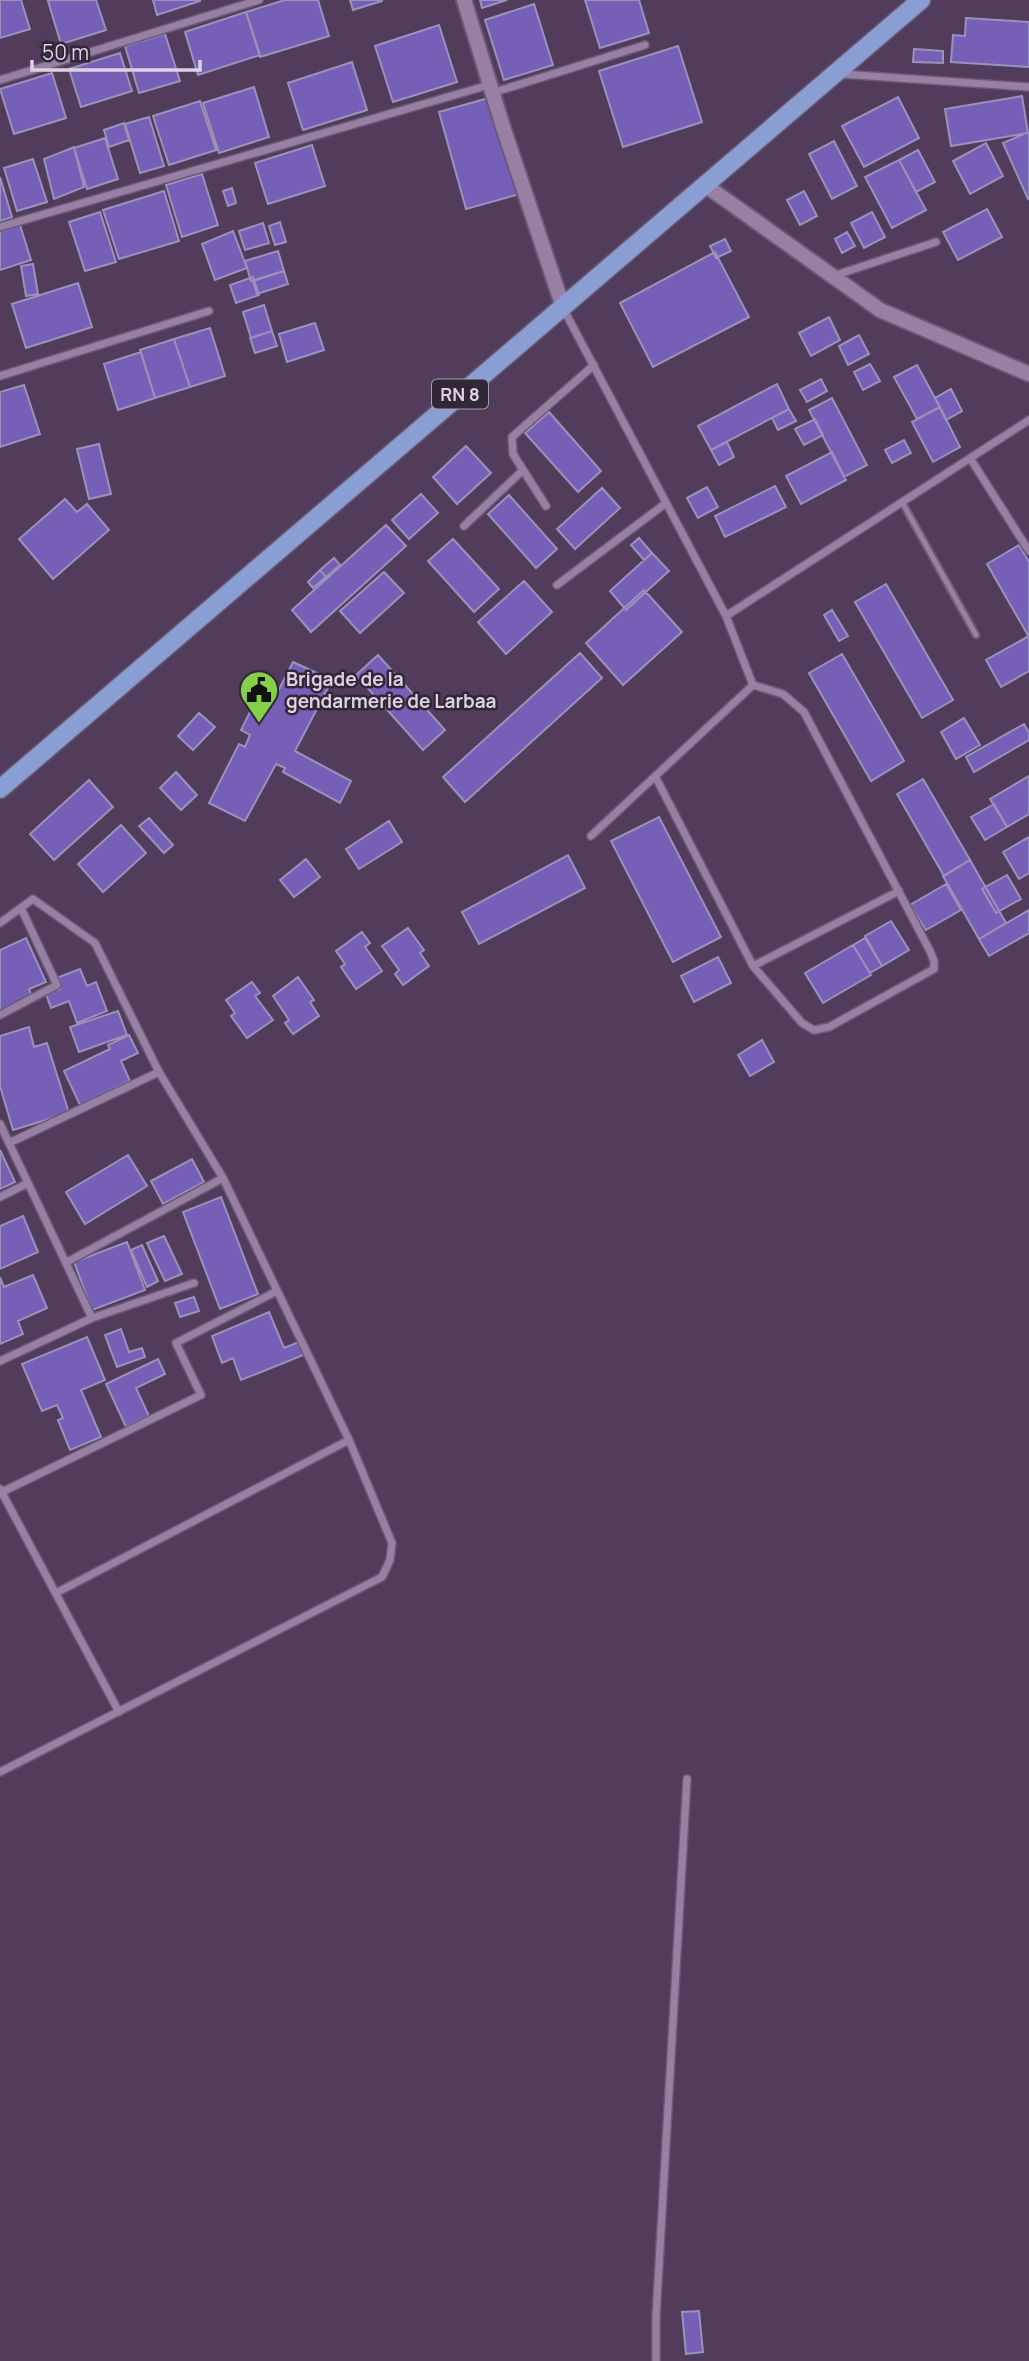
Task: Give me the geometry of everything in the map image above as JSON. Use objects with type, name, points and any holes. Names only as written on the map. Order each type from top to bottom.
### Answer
[{"type":"main road","points":[[464,0],[563,307]]},
{"type":"main road","name":"RN 8","points":[[0,789],[921,0]]},
{"type":"main road","points":[[705,185],[880,310],[1029,374]]},
{"type":"street","points":[[0,80],[260,0]]},
{"type":"street","points":[[0,227],[645,45]]},
{"type":"street","points":[[835,73],[1029,87]]},
{"type":"street","points":[[832,276],[936,242]]},
{"type":"street","points":[[563,307],[726,616],[753,685]]},
{"type":"street","points":[[0,376],[209,311]]},
{"type":"street","points":[[546,506],[513,454],[512,437],[594,365]]},
{"type":"street","points":[[726,616],[1029,419]]},
{"type":"street","points":[[970,458],[1029,551]]},
{"type":"street","points":[[464,526],[523,470]]},
{"type":"street","points":[[557,585],[666,503]]},
{"type":"street","points":[[1021,538],[1029,533]]},
{"type":"street","points":[[591,836],[753,685]]},
{"type":"street","points":[[655,776],[753,966],[803,1023],[814,1030],[829,1027],[934,969],[930,951],[804,712],[783,694],[753,685]]},
{"type":"street","points":[[753,966],[899,891]]},
{"type":"street","points":[[0,923],[33,899],[95,943],[159,1072],[223,1178],[349,1440],[391,1543],[390,1560],[382,1577],[0,1772]]},
{"type":"street","points":[[0,1015],[57,985],[21,908]]},
{"type":"street","points":[[9,1143],[159,1072]]},
{"type":"street","points":[[0,1124],[92,1318]]},
{"type":"street","points":[[67,1262],[223,1178]]},
{"type":"street","points":[[0,1197],[28,1183]]},
{"type":"street","points":[[0,1361],[92,1318],[194,1283]]},
{"type":"street","points":[[119,1712],[1,1491],[201,1395],[176,1343],[277,1291]]},
{"type":"street","points":[[56,1593],[349,1440]]},
{"type":"street","points":[[656,2361],[687,1779]]},
{"type":"lane","points":[[902,502],[976,635]]},
{"type":"building","points":[[0,0],[21,0],[30,29],[0,38]]},
{"type":"building","points":[[96,0],[106,30],[61,44],[48,1]]},
{"type":"building","points":[[153,0],[200,0],[200,1],[157,15]]},
{"type":"building","points":[[285,0],[318,0],[329,36],[260,57],[246,12]]},
{"type":"building","points":[[350,0],[382,0],[382,1],[353,10]]},
{"type":"building","points":[[480,0],[507,0],[482,8]]},
{"type":"building","points":[[585,0],[639,0],[649,33],[600,48]]},
{"type":"building","points":[[534,4],[553,65],[504,80],[485,20]]},
{"type":"building","points":[[246,12],[260,55],[198,75],[185,32]]},
{"type":"building","points":[[966,18],[1029,22],[1029,67],[951,62],[953,35],[965,36]]},
{"type":"building","points":[[439,25],[457,82],[393,102],[375,46]]},
{"type":"building","points":[[165,34],[180,81],[139,93],[125,46]]},
{"type":"building","points":[[678,46],[702,122],[623,147],[599,71]]},
{"type":"building","points":[[914,49],[943,51],[943,63],[913,62]]},
{"type":"building","points":[[120,53],[132,91],[81,107],[69,69]]},
{"type":"building","points":[[352,62],[367,110],[303,130],[288,83]]},
{"type":"building","points":[[52,73],[66,118],[14,134],[0,89]]},
{"type":"building","points":[[254,87],[269,137],[219,153],[203,103]]},
{"type":"building","points":[[1022,96],[1028,133],[951,146],[945,109]]},
{"type":"building","points":[[492,97],[520,194],[466,209],[439,112]]},
{"type":"building","points":[[898,97],[919,138],[864,167],[842,126]]},
{"type":"building","points":[[200,101],[216,150],[169,165],[153,116]]},
{"type":"building","points":[[149,117],[164,166],[140,173],[125,124]]},
{"type":"building","points":[[124,123],[129,140],[109,147],[104,130]]},
{"type":"building","points":[[1029,132],[1029,198],[1028,199],[1003,143]]},
{"type":"building","points":[[105,138],[118,179],[87,189],[74,148]]},
{"type":"building","points":[[834,141],[857,186],[832,199],[809,154]]},
{"type":"building","points":[[986,143],[1003,176],[970,194],[953,161]]},
{"type":"building","points":[[312,145],[325,186],[268,204],[255,163]]},
{"type":"building","points":[[74,147],[84,187],[54,199],[44,159]]},
{"type":"building","points":[[918,150],[935,182],[916,192],[899,160]]},
{"type":"building","points":[[33,159],[47,202],[17,211],[4,168]]},
{"type":"building","points":[[899,160],[926,210],[892,228],[865,177]]},
{"type":"building","points":[[202,174],[218,225],[182,237],[166,185]]},
{"type":"building","points":[[0,177],[12,217],[0,221]]},
{"type":"building","points":[[232,188],[236,203],[228,206],[223,191]]},
{"type":"building","points":[[164,191],[179,241],[119,259],[103,210]]},
{"type":"building","points":[[804,191],[817,216],[800,225],[787,200]]},
{"type":"building","points":[[987,209],[1002,237],[958,260],[943,232]]},
{"type":"building","points":[[100,212],[116,262],[85,271],[69,222]]},
{"type":"building","points":[[872,212],[885,237],[864,248],[851,223]]},
{"type":"building","points":[[280,222],[286,242],[275,245],[269,226]]},
{"type":"building","points":[[263,223],[269,243],[245,250],[239,231]]},
{"type":"building","points":[[20,225],[31,260],[0,270],[0,231]]},
{"type":"building","points":[[233,231],[247,268],[215,280],[202,244]]},
{"type":"building","points":[[847,232],[855,246],[842,253],[835,239]]},
{"type":"building","points":[[725,239],[731,251],[716,258],[710,246]]},
{"type":"building","points":[[278,251],[284,271],[251,281],[245,261]]},
{"type":"building","points":[[715,252],[749,317],[653,367],[620,303]]},
{"type":"building","points":[[33,264],[38,294],[26,296],[21,266]]},
{"type":"building","points":[[284,271],[288,284],[257,294],[253,281]]},
{"type":"building","points":[[253,277],[259,295],[236,303],[230,285]]},
{"type":"building","points":[[78,283],[92,327],[26,348],[12,304]]},
{"type":"building","points":[[264,305],[272,331],[251,338],[243,312]]},
{"type":"building","points":[[829,317],[840,340],[811,356],[799,333]]},
{"type":"building","points":[[315,323],[324,350],[287,362],[279,334]]},
{"type":"building","points":[[210,328],[225,376],[190,387],[174,339]]},
{"type":"building","points":[[272,331],[277,346],[255,353],[250,338]]},
{"type":"building","points":[[859,335],[869,354],[848,365],[839,346]]},
{"type":"building","points":[[174,339],[190,387],[155,398],[140,350]]},
{"type":"building","points":[[141,352],[155,398],[118,410],[104,364]]},
{"type":"building","points":[[870,364],[880,381],[863,390],[854,372]]},
{"type":"building","points":[[917,365],[940,407],[917,419],[894,377]]},
{"type":"building","points":[[821,379],[827,391],[807,402],[800,390]]},
{"type":"building","points":[[777,384],[789,409],[711,450],[698,426]]},
{"type":"building","points":[[24,385],[40,434],[0,447],[0,392]]},
{"type":"building","points":[[951,389],[962,411],[946,420],[935,398]]},
{"type":"building","points":[[832,398],[867,465],[844,477],[809,410]]},
{"type":"building","points":[[940,407],[960,447],[933,462],[912,422]]},
{"type":"building","points":[[789,409],[796,421],[778,430],[772,418]]},
{"type":"building","points":[[549,412],[601,471],[578,492],[525,433]]},
{"type":"building","points":[[815,419],[823,435],[804,445],[795,429]]},
{"type":"building","points":[[904,440],[911,453],[892,463],[885,450]]},
{"type":"building","points":[[727,442],[734,457],[719,465],[711,450]]},
{"type":"building","points":[[99,444],[111,494],[89,499],[77,449]]},
{"type":"building","points":[[466,446],[491,473],[457,504],[433,477]]},
{"type":"building","points":[[832,452],[846,480],[801,504],[786,476]]},
{"type":"building","points":[[775,486],[786,507],[725,537],[715,516]]},
{"type":"building","points":[[707,487],[718,507],[698,518],[687,498]]},
{"type":"building","points":[[602,488],[620,508],[575,549],[557,529]]},
{"type":"building","points":[[421,494],[438,513],[409,539],[392,520]]},
{"type":"building","points":[[509,495],[557,549],[536,568],[488,514]]},
{"type":"building","points":[[65,499],[77,512],[87,504],[109,530],[53,579],[19,539]]},
{"type":"building","points":[[386,525],[406,546],[311,632],[292,610]]},
{"type":"building","points":[[639,538],[652,553],[644,560],[631,545]]},
{"type":"building","points":[[453,539],[499,589],[474,612],[428,561]]},
{"type":"building","points":[[1019,545],[1029,562],[1029,637],[987,564]]},
{"type":"building","points":[[652,553],[669,571],[626,610],[610,591]]},
{"type":"building","points":[[334,558],[340,565],[326,577],[320,570]]},
{"type":"building","points":[[320,570],[326,577],[313,588],[308,582]]},
{"type":"building","points":[[384,572],[404,593],[360,633],[340,611]]},
{"type":"building","points":[[524,581],[552,612],[506,654],[478,622]]},
{"type":"building","points":[[886,584],[953,700],[922,718],[855,602]]},
{"type":"building","points":[[644,590],[682,632],[623,685],[586,643]]},
{"type":"building","points":[[832,610],[848,636],[839,641],[824,615]]},
{"type":"building","points":[[1029,636],[1029,671],[1001,687],[986,660]]},
{"type":"building","points":[[580,653],[602,678],[465,802],[443,777]]},
{"type":"building","points":[[842,654],[904,761],[871,781],[809,673]]},
{"type":"building","points":[[378,655],[445,730],[423,750],[356,675]]},
{"type":"building","points":[[293,662],[332,680],[295,751],[351,781],[340,803],[283,772],[285,768],[276,764],[245,821],[209,803],[239,744],[245,747],[250,735],[241,730],[254,704],[268,711]]},
{"type":"building","points":[[199,713],[215,727],[193,750],[178,736]]},
{"type":"building","points":[[964,718],[980,745],[956,759],[941,732]]},
{"type":"building","points":[[1024,724],[1029,740],[974,772],[966,757]]},
{"type":"building","points":[[176,772],[197,795],[181,810],[160,788]]},
{"type":"building","points":[[1029,776],[1029,814],[1007,827],[990,799]]},
{"type":"building","points":[[923,779],[970,860],[944,876],[897,794]]},
{"type":"building","points":[[89,780],[113,807],[54,860],[30,834]]},
{"type":"building","points":[[994,804],[1007,827],[985,840],[971,817]]},
{"type":"building","points":[[659,817],[721,937],[673,962],[611,841]]},
{"type":"building","points":[[149,818],[173,845],[164,853],[139,826]]},
{"type":"building","points":[[389,821],[402,842],[359,869],[346,849]]},
{"type":"building","points":[[121,825],[146,853],[103,892],[78,864]]},
{"type":"building","points":[[1029,837],[1029,873],[1019,879],[1003,852]]},
{"type":"building","points":[[568,855],[585,888],[479,944],[462,912]]},
{"type":"building","points":[[306,859],[320,877],[294,897],[280,880]]},
{"type":"building","points":[[970,860],[1006,923],[979,939],[943,876]]},
{"type":"building","points":[[1007,875],[1021,899],[996,913],[982,889]]},
{"type":"building","points":[[946,884],[961,910],[926,930],[910,905]]},
{"type":"building","points":[[1029,910],[1029,933],[989,956],[979,939]]},
{"type":"building","points":[[891,921],[909,950],[882,966],[865,936]]},
{"type":"building","points":[[408,928],[424,950],[420,953],[429,966],[403,985],[395,974],[399,970],[382,946]]},
{"type":"building","points":[[362,932],[370,943],[365,947],[382,971],[356,989],[341,967],[345,964],[336,951]]},
{"type":"building","points":[[26,938],[46,982],[29,989],[32,997],[0,1011],[0,950]]},
{"type":"building","points":[[865,938],[882,966],[870,973],[853,945]]},
{"type":"building","points":[[853,945],[871,975],[823,1003],[805,973]]},
{"type":"building","points":[[718,957],[731,983],[694,1002],[681,976]]},
{"type":"building","points":[[80,969],[87,986],[96,982],[107,1011],[77,1023],[69,1001],[51,1008],[46,994],[60,989],[56,978]]},
{"type":"building","points":[[298,977],[314,1000],[310,1002],[319,1016],[293,1034],[285,1023],[289,1020],[273,996]]},
{"type":"building","points":[[252,982],[260,993],[255,996],[273,1020],[247,1038],[231,1016],[235,1013],[226,1000]]},
{"type":"building","points":[[118,1011],[127,1035],[79,1052],[70,1027]]},
{"type":"building","points":[[29,1027],[34,1047],[47,1043],[69,1113],[13,1130],[0,1086],[0,1036]]},
{"type":"building","points":[[129,1035],[138,1053],[121,1061],[130,1081],[80,1105],[64,1071],[110,1049],[108,1045]]},
{"type":"building","points":[[762,1040],[774,1062],[750,1076],[738,1055]]},
{"type":"building","points":[[0,1150],[15,1182],[0,1189]]},
{"type":"building","points":[[128,1155],[147,1186],[85,1224],[66,1192]]},
{"type":"building","points":[[192,1159],[204,1182],[163,1204],[151,1181]]},
{"type":"building","points":[[221,1197],[258,1294],[220,1309],[183,1212]]},
{"type":"building","points":[[23,1216],[38,1252],[0,1269],[0,1226]]},
{"type":"building","points":[[164,1236],[182,1274],[165,1281],[147,1243]]},
{"type":"building","points":[[127,1242],[145,1290],[92,1310],[74,1262]]},
{"type":"building","points":[[142,1245],[158,1281],[147,1287],[131,1250]]},
{"type":"building","points":[[33,1275],[47,1308],[18,1321],[23,1334],[0,1344],[0,1277],[4,1287]]},
{"type":"building","points":[[194,1297],[199,1311],[180,1317],[175,1303]]},
{"type":"building","points":[[269,1312],[284,1348],[301,1341],[306,1354],[241,1380],[233,1358],[222,1363],[212,1336]]},
{"type":"building","points":[[121,1329],[129,1352],[142,1348],[145,1357],[117,1367],[105,1335]]},
{"type":"building","points":[[87,1337],[105,1380],[81,1390],[101,1437],[70,1450],[58,1420],[63,1418],[57,1405],[42,1411],[22,1364]]},
{"type":"building","points":[[158,1359],[165,1374],[136,1388],[149,1416],[126,1427],[106,1384]]},
{"type":"building","points":[[699,2311],[703,2352],[686,2354],[682,2312]]},
{"type":"place","name":"Brigade de la gendarmerie de Larbaa","points":[[259,724]]}]
